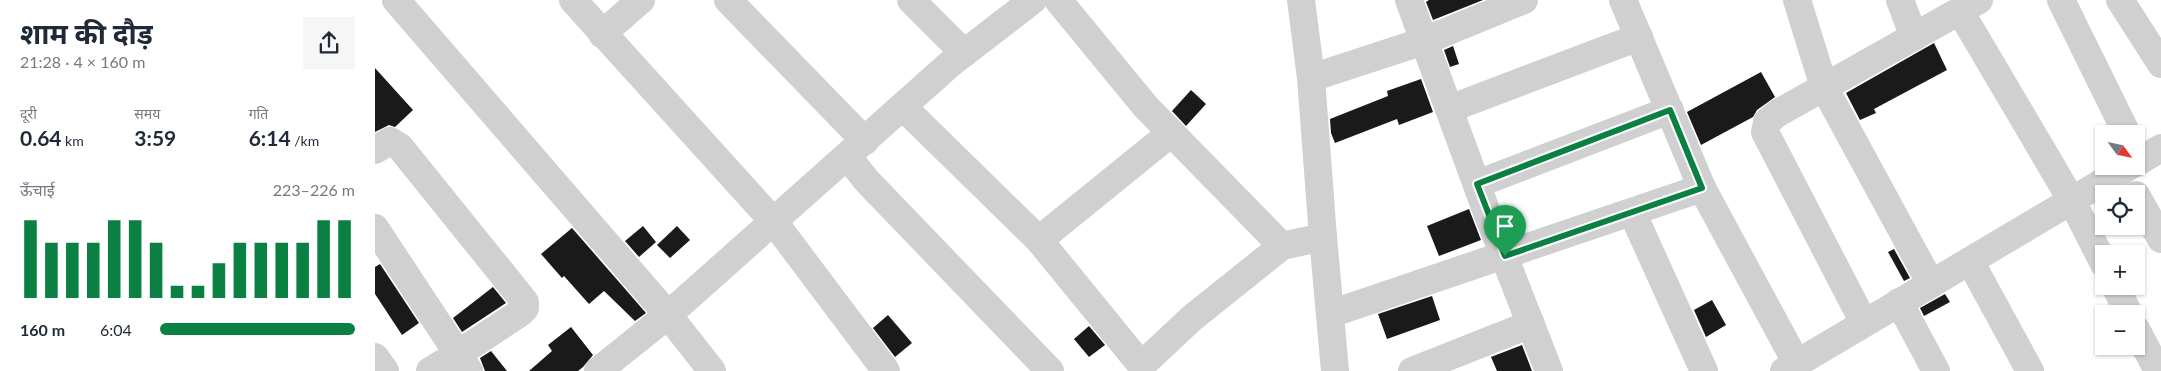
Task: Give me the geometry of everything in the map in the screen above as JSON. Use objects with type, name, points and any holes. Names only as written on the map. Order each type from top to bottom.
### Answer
[{"type":"street","points":[[396,0],[668,315],[712,371]]},
{"type":"street","points":[[573,0],[774,222],[886,371]]},
{"type":"street","points":[[602,34],[641,0]]},
{"type":"street","points":[[728,0],[856,149],[867,181],[1050,371]]},
{"type":"street","points":[[911,0],[964,53]]},
{"type":"street","points":[[602,370],[668,315],[964,53],[1033,0]]},
{"type":"street","points":[[1058,0],[1146,107],[1282,246]]},
{"type":"street","points":[[1301,0],[1311,78],[1330,314],[1331,369]]},
{"type":"street","points":[[1409,0],[1549,371]]},
{"type":"street","points":[[1311,78],[1424,41],[1525,0]]},
{"type":"street","points":[[1623,0],[1702,188],[1790,366],[2072,201],[2125,175]]},
{"type":"street","points":[[1797,0],[1823,86],[1931,284]]},
{"type":"street","points":[[1900,0],[1913,36]]},
{"type":"street","points":[[2061,0],[2123,125]]},
{"type":"street","points":[[2120,0],[2161,64]]},
{"type":"street","points":[[1864,323],[1765,132],[1767,122],[1778,113],[1823,86],[1970,5],[2095,246]]},
{"type":"street","points":[[1449,109],[1639,36]]},
{"type":"street","points":[[903,107],[1039,240],[1137,360],[1145,362],[1192,318],[1282,246],[1323,237]]},
{"type":"street","points":[[1477,184],[1670,110]]},
{"type":"street","points":[[1039,240],[1171,133]]},
{"type":"street","points":[[375,150],[390,141],[400,147],[525,302],[525,308],[520,313],[463,363],[430,371]]},
{"type":"street","points":[[2139,175],[2161,239]]},
{"type":"street","points":[[1330,314],[1702,188]]},
{"type":"street","points":[[1632,212],[1704,371]]},
{"type":"street","points":[[375,228],[463,363]]},
{"type":"street","points":[[1970,261],[2030,371]]},
{"type":"street","points":[[1899,302],[1935,371]]},
{"type":"street","points":[[1412,371],[1531,324]]},
{"type":"street","points":[[2145,346],[2158,371]]},
{"type":"street","points":[[375,358],[385,371]]},
{"type":"building","points":[[1429,0],[1483,0],[1433,20],[1426,2]]},
{"type":"building","points":[[1934,43],[1947,70],[1874,109],[1876,113],[1860,120],[1846,93]]},
{"type":"building","points":[[1453,46],[1459,64],[1450,67],[1444,50]]},
{"type":"building","points":[[375,68],[413,110],[395,127],[389,125],[375,132]]},
{"type":"building","points":[[1761,72],[1775,97],[1757,110],[1753,117],[1701,145],[1687,112]]},
{"type":"building","points":[[1421,79],[1433,112],[1399,125],[1397,119],[1335,143],[1331,133],[1330,119],[1388,96],[1387,91]]},
{"type":"building","points":[[1191,90],[1206,104],[1186,126],[1172,111]]},
{"type":"building","points":[[1469,209],[1481,240],[1439,256],[1427,226]]},
{"type":"building","points":[[643,226],[656,242],[639,257],[625,241]]},
{"type":"building","points":[[677,226],[690,240],[670,258],[657,245]]},
{"type":"building","points":[[572,228],[646,313],[635,321],[604,291],[589,304],[541,254]]},
{"type":"building","points":[[1894,249],[1910,278],[1904,281],[1888,252]]},
{"type":"building","points":[[380,264],[419,323],[402,335],[375,294],[375,267]]},
{"type":"building","points":[[493,287],[506,303],[462,332],[453,318]]},
{"type":"building","points":[[1945,294],[1950,302],[1924,316],[1920,308]]},
{"type":"building","points":[[1432,296],[1440,320],[1387,339],[1378,314]]},
{"type":"building","points":[[1712,300],[1726,325],[1706,337],[1694,310]]},
{"type":"building","points":[[888,315],[912,343],[895,357],[873,328]]},
{"type":"building","points":[[1089,326],[1105,345],[1089,357],[1074,339]]},
{"type":"building","points":[[571,327],[593,355],[583,367],[578,371],[529,371],[552,351],[548,345]]},
{"type":"building","points":[[1522,345],[1532,371],[1497,371],[1491,357]]},
{"type":"building","points":[[491,351],[507,371],[485,371],[480,358]]},
{"type":"route","points":[[1670,110],[1702,188],[1505,256],[1477,184],[1670,110]]}]
